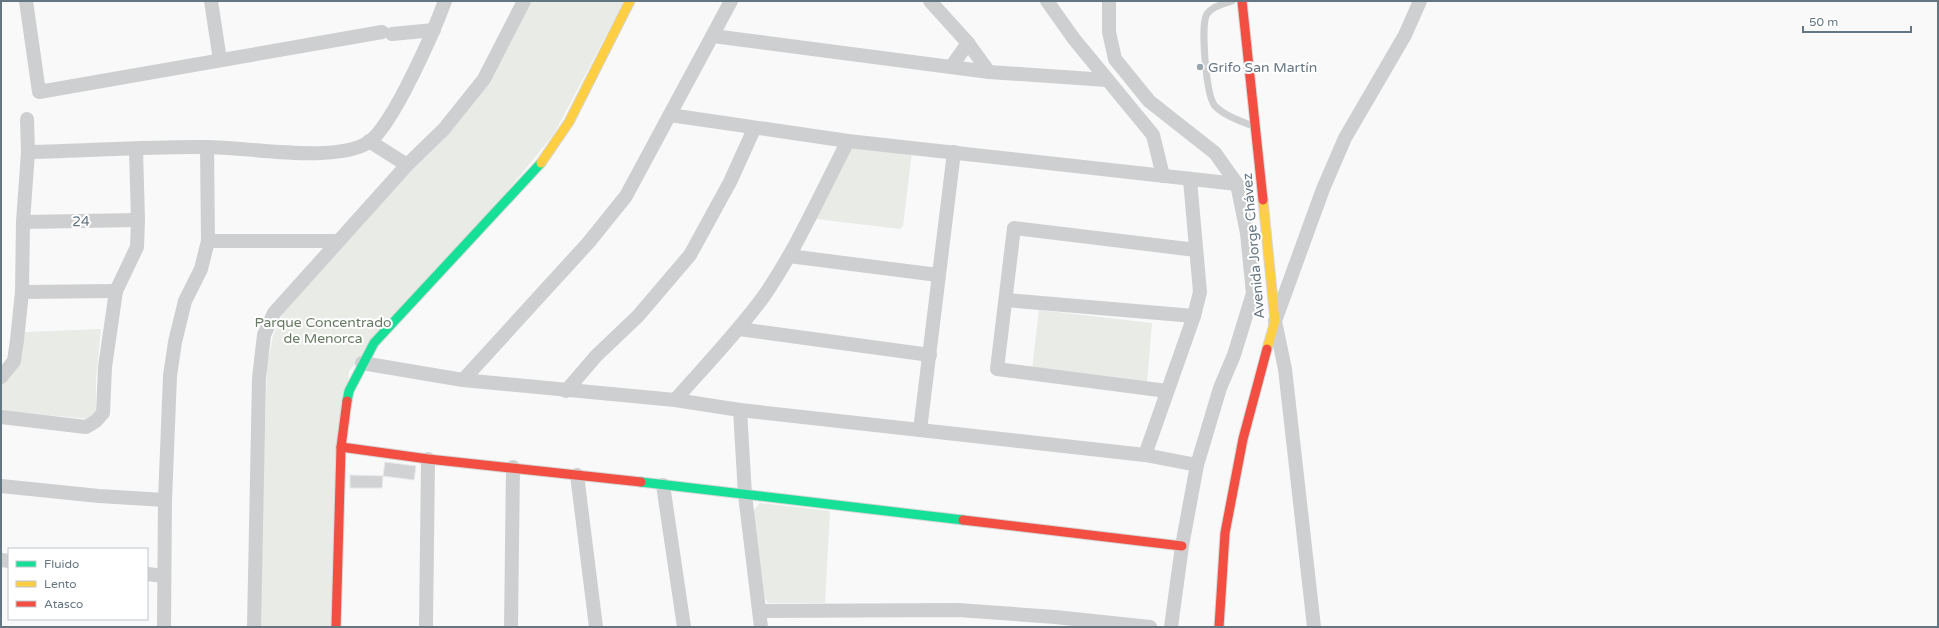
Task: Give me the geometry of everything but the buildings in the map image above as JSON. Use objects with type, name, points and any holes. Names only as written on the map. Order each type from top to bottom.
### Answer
[{"type":"street","points":[[26,1],[39,92],[220,60],[387,33],[434,30]]},
{"type":"street","points":[[211,1],[220,60]]},
{"type":"street","points":[[28,152],[207,147],[290,153],[349,150],[369,141],[389,119],[434,30],[445,1]]},
{"type":"street","points":[[254,627],[259,378],[264,335],[274,313],[336,242],[407,165],[444,129],[484,79],[524,1]]},
{"type":"street","points":[[336,627],[341,447],[344,413],[349,391],[362,363],[374,343],[539,167],[570,122],[630,1]]},
{"type":"street","points":[[463,380],[589,242],[626,196],[731,1]]},
{"type":"street","points":[[930,1],[968,43],[989,72]]},
{"type":"street","points":[[1046,1],[1074,39],[1153,135],[1163,176]]},
{"type":"street","points":[[1109,1],[1109,32],[1115,59],[1149,101],[1215,153],[1237,184],[1247,233],[1253,293],[1234,354],[1220,388],[1197,465],[1182,546],[1171,627]]},
{"type":"street","name":"Avenida Jorge Chávez","points":[[1219,627],[1226,526],[1243,439],[1275,321],[1242,1]]},
{"type":"street","points":[[1314,627],[1285,369],[1275,321],[1323,189],[1345,138],[1405,35],[1420,1]]},
{"type":"street","points":[[713,36],[989,72],[1107,80]]},
{"type":"street","points":[[952,67],[968,43]]},
{"type":"street","points":[[670,115],[754,129],[848,141],[1237,184]]},
{"type":"street","points":[[1,377],[14,361],[22,292],[23,222],[28,152],[27,119]]},
{"type":"street","points":[[566,391],[596,356],[638,316],[690,255],[730,182],[754,129]]},
{"type":"street","points":[[369,141],[407,165]]},
{"type":"street","points":[[674,400],[739,329],[764,296],[789,256],[848,141]]},
{"type":"street","points":[[164,627],[165,500],[170,376],[175,342],[185,301],[201,269],[208,241],[207,147]]},
{"type":"street","points":[[1,417],[86,427],[96,421],[103,413],[106,367],[116,291],[137,247],[138,220],[136,149]]},
{"type":"street","points":[[920,430],[954,152]]},
{"type":"street","points":[[1145,455],[1194,316],[1200,292],[1190,180]]},
{"type":"street","name":"24","points":[[23,222],[138,220]]},
{"type":"street","points":[[1167,391],[998,369],[1014,228],[1196,250]]},
{"type":"street","points":[[208,241],[336,242]]},
{"type":"street","points":[[789,256],[938,274]]},
{"type":"street","points":[[22,292],[116,291]]},
{"type":"street","points":[[1006,300],[1194,316]]},
{"type":"street","points":[[739,329],[930,355]]},
{"type":"street","points":[[362,363],[463,380],[566,391],[674,400],[740,410],[1145,455],[1197,465]]},
{"type":"street","points":[[740,410],[745,495],[762,627]]},
{"type":"street","points":[[341,447],[428,460],[513,467],[1182,546]]},
{"type":"street","points":[[426,627],[428,460]]},
{"type":"street","points":[[511,627],[513,467]]},
{"type":"street","points":[[577,475],[596,627]]},
{"type":"street","points":[[663,485],[684,627]]},
{"type":"street","points":[[1,486],[99,496],[165,500]]},
{"type":"street","points":[[148,574],[164,576]]},
{"type":"street","points":[[760,611],[958,610],[1055,617],[1150,627]]},
{"type":"lane","points":[[1232,1],[1212,9],[1206,16],[1204,29],[1208,92],[1214,105],[1226,114],[1256,128]]},
{"type":"green space","name":"Parque Concentrado de Menorca","points":[[531,1],[624,1],[554,134],[496,205],[349,371],[331,627],[259,627],[267,365],[273,336],[286,306],[425,156],[496,70]]},
{"type":"green space","points":[[858,145],[912,152],[903,226],[900,229],[816,219],[850,150]]},
{"type":"green space","points":[[1039,310],[1152,323],[1147,383],[1032,369]]},
{"type":"green space","points":[[101,329],[96,379],[96,414],[91,419],[1,411],[1,380],[18,365],[21,360],[23,349],[23,332]]},
{"type":"green space","points":[[760,503],[830,511],[825,603],[768,603],[764,597],[753,511]]},
{"type":"traffic: fast","points":[[347,401],[349,391],[374,343],[541,163]]},
{"type":"traffic: fast","points":[[641,482],[963,520]]},
{"type":"traffic: slow","points":[[541,163],[569,122],[630,1]]},
{"type":"traffic: slow","points":[[1263,200],[1275,321],[1267,349]]},
{"type":"traffic: jam","points":[[1242,1],[1263,200]]},
{"type":"traffic: jam","points":[[1219,627],[1225,533],[1243,439],[1267,349]]},
{"type":"traffic: jam","points":[[336,627],[341,447],[347,401]]},
{"type":"traffic: jam","points":[[341,447],[428,459],[641,482]]},
{"type":"traffic: jam","points":[[963,520],[1182,546]]},
{"type":"place","name":"Grifo San Martín","points":[[1200,67]]}]
